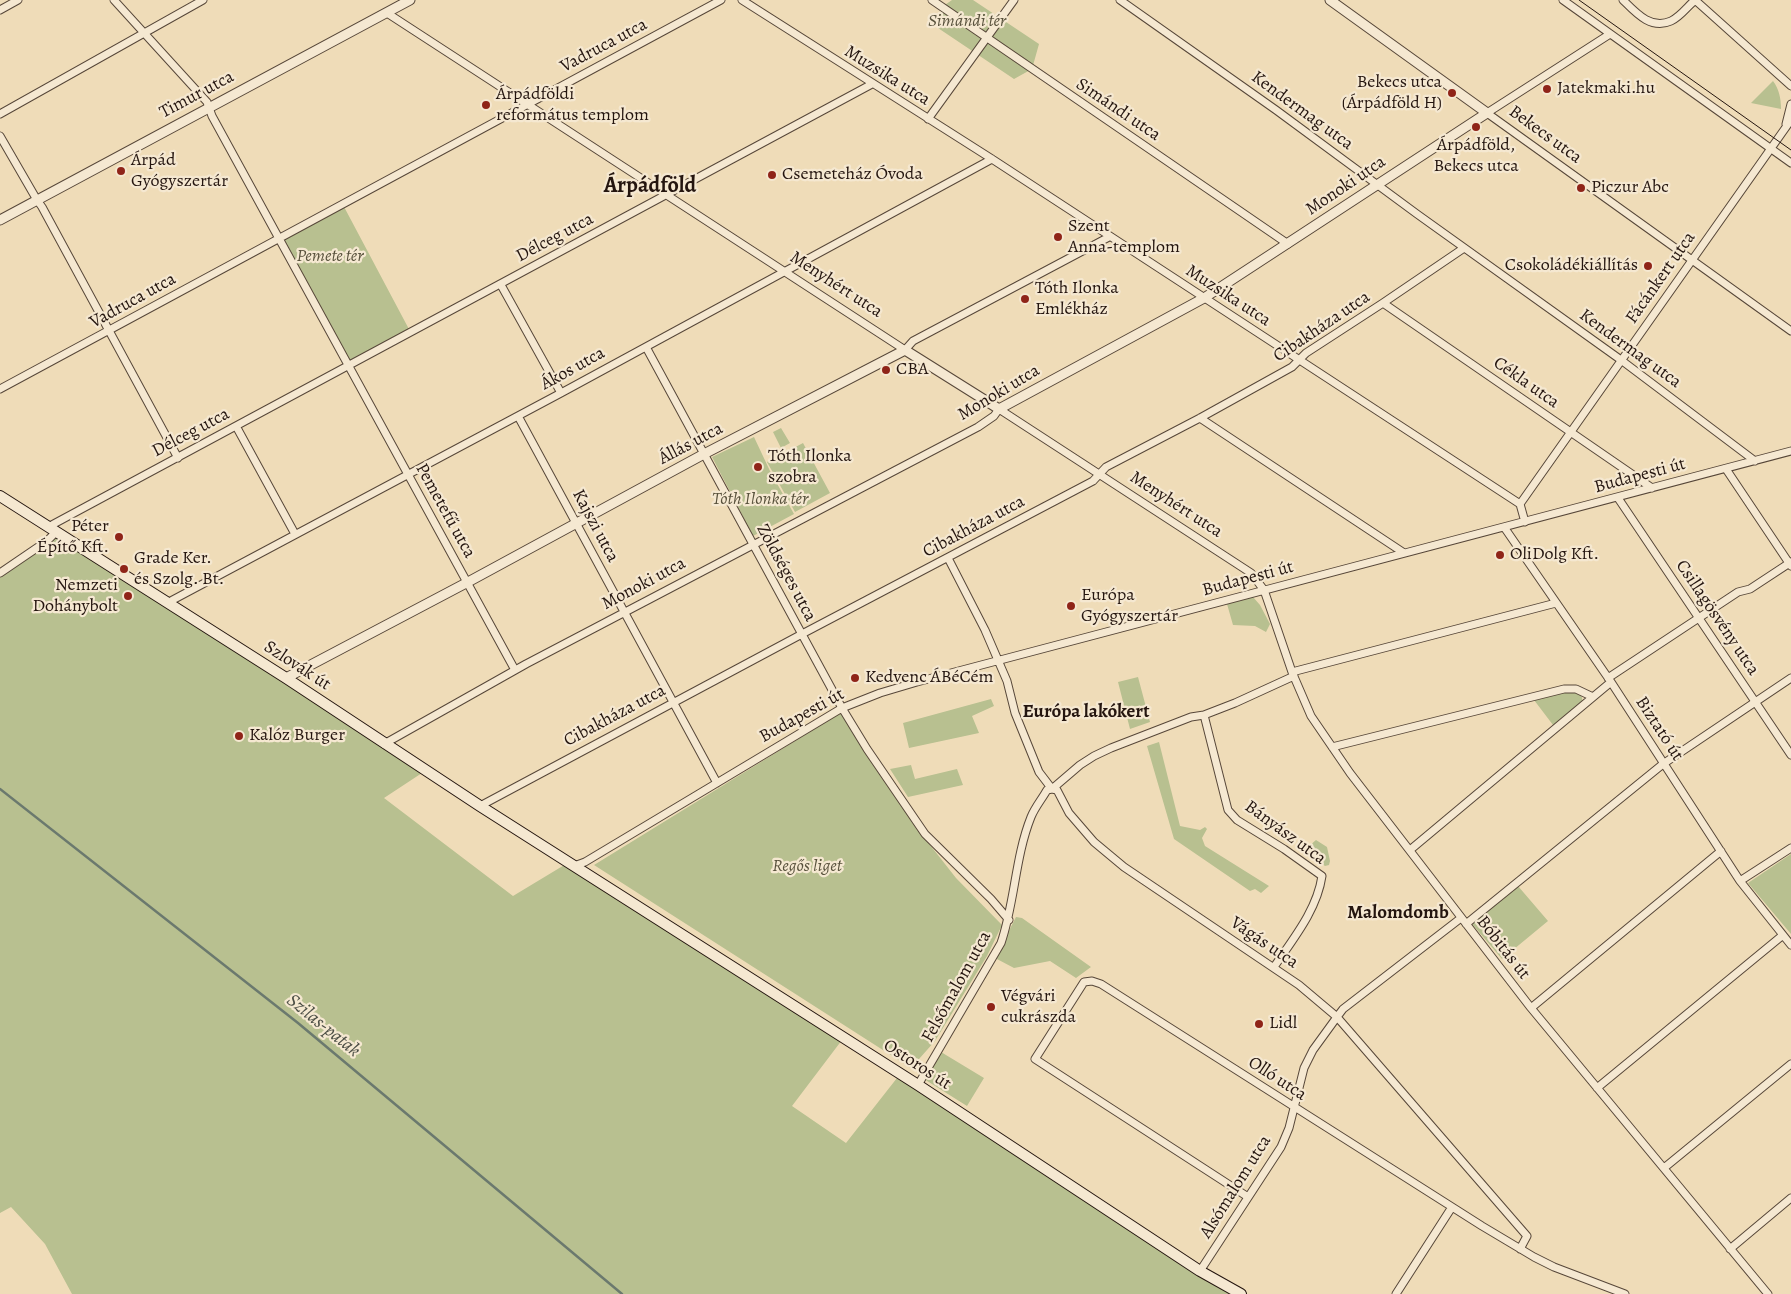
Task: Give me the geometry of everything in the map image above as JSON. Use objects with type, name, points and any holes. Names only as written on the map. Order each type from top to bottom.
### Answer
[{"type":"main road","name":"Szlovák út","points":[[0,496],[286,678],[384,744],[574,866]]},
{"type":"main road","name":"Ostoros út","points":[[574,866],[918,1085],[1200,1271],[1241,1294]]},
{"type":"street","points":[[0,10],[18,0]]},
{"type":"street","points":[[114,0],[207,102],[212,116],[348,366]]},
{"type":"street","points":[[0,114],[203,0]]},
{"type":"street","name":"Timur utca","points":[[0,220],[410,0]]},
{"type":"street","name":"Vadruca utca","points":[[0,389],[721,0]]},
{"type":"street","name":"Muzsika utca","points":[[742,0],[992,160],[1520,504]]},
{"type":"street","name":"Simándi utca","points":[[932,0],[1288,244]]},
{"type":"street","points":[[928,119],[1014,0]]},
{"type":"street","name":"Kendermag utca","points":[[1120,0],[1621,360],[1755,460]]},
{"type":"street","name":"Bekecs utca","points":[[1330,0],[1791,331]]},
{"type":"street","points":[[1563,0],[1791,163]]},
{"type":"street","points":[[1623,0],[1641,18],[1655,23],[1670,21],[1695,0],[1791,86]]},
{"type":"street","name":"Menyhért utca","points":[[386,12],[666,196],[1000,409],[1250,573],[1264,590]]},
{"type":"street","name":"Monoki utca","points":[[384,744],[515,670],[978,427],[994,416],[1000,409],[1204,298],[1610,34]]},
{"type":"street","name":"Délceg utca","points":[[0,573],[47,541],[52,529],[178,458],[872,84]]},
{"type":"street","name":"Fácánkert utca","points":[[1786,127],[1791,104]]},
{"type":"street","name":"Fácánkert utca","points":[[1520,504],[1791,120]]},
{"type":"street","points":[[0,136],[36,200],[42,207],[178,458]]},
{"type":"street","name":"Ákos utca","points":[[167,603],[992,160]]},
{"type":"street","name":"Állás utca","points":[[286,678],[704,454],[905,350],[913,342],[1109,237]]},
{"type":"street","name":"Cibakháza utca","points":[[480,806],[1093,481],[1106,467],[1292,367],[1306,353],[1464,248]]},
{"type":"street","points":[[501,285],[561,393]]},
{"type":"street","name":"Cékla utca","points":[[1383,303],[1652,488]]},
{"type":"street","name":"Zöldséges utca","points":[[646,347],[842,708],[925,834],[991,899],[1008,920]]},
{"type":"street","name":"Pemetefű utca","points":[[348,366],[515,670]]},
{"type":"street","name":"Kajszi utca","points":[[518,416],[717,783]]},
{"type":"street","points":[[1200,418],[1404,553]]},
{"type":"street","points":[[236,426],[295,534]]},
{"type":"street","name":"Budapesti út","points":[[574,866],[585,862],[842,708],[880,693],[1791,451]]},
{"type":"street","points":[[1410,850],[1593,697],[1609,680],[1738,592],[1750,589],[1790,564],[1726,469]]},
{"type":"street","name":"Csillagösvény utca","points":[[1618,498],[1791,756]]},
{"type":"street","points":[[1520,504],[1525,522]]},
{"type":"street","name":"Biztató út","points":[[1504,528],[1609,680],[1740,880],[1791,945]]},
{"type":"street","name":"Vágás utca","points":[[948,558],[985,630],[1007,681],[1015,713],[1039,772],[1052,789],[1057,790],[1069,813],[1094,842],[1124,867],[1299,985],[1336,1017],[1528,1236],[1520,1248]]},
{"type":"street","name":"Bóbitás út","points":[[1264,590],[1293,674],[1311,716],[1350,773],[1531,1008],[1768,1294]]},
{"type":"street","name":"Felsőmalom utca","points":[[918,1085],[957,1015],[1001,943],[1008,920],[1020,853],[1031,816],[1047,790],[1052,789],[1080,765],[1111,748],[1190,717],[1204,715],[1235,703],[1293,674],[1556,603]]},
{"type":"street","name":"Alsómalom utca","points":[[1200,1271],[1281,1147],[1289,1128],[1304,1068],[1313,1050],[1343,1009],[1464,921],[1663,764],[1791,678]]},
{"type":"street","points":[[1332,747],[1564,689],[1576,689],[1593,697]]},
{"type":"street","name":"Bányász utca","points":[[1204,715],[1228,810],[1237,820],[1284,848],[1322,876],[1320,890],[1310,910],[1274,968]]},
{"type":"street","points":[[1740,880],[1791,848]]},
{"type":"street","points":[[1531,1008],[1721,851]]},
{"type":"street","points":[[1597,1088],[1783,935]]},
{"type":"street","name":"Olló utca","points":[[1248,1197],[1035,1058],[1084,982],[1092,981],[1101,984],[1293,1108],[1452,1207]]},
{"type":"street","points":[[1664,1168],[1791,1064]]},
{"type":"street","points":[[1730,1249],[1791,1198]]},
{"type":"street","points":[[1396,1294],[1452,1207],[1554,1267],[1625,1294]]},
{"type":"green space","name":"Simándi tér","points":[[952,0],[973,0],[1039,44],[1032,69],[1014,79],[938,28],[942,7]]},
{"type":"green space","points":[[1773,81],[1781,101],[1781,109],[1751,103]]},
{"type":"green space","name":"Pemete tér","points":[[342,203],[411,333],[348,366],[279,238]]},
{"type":"green space","points":[[781,428],[790,443],[781,448],[773,432]]},
{"type":"green space","name":"Tóth Ilonka tér","points":[[754,437],[794,514],[753,536],[712,457]]},
{"type":"green space","points":[[803,443],[830,493],[795,512],[767,462]]},
{"type":"green space","points":[[56,537],[283,680],[422,773],[384,798],[513,896],[566,864],[842,1040],[792,1106],[846,1143],[897,1078],[1237,1294],[72,1294],[45,1244],[11,1207],[0,1213],[0,575]]},
{"type":"green space","points":[[1253,597],[1260,605],[1270,624],[1266,632],[1255,626],[1233,625],[1227,604]]},
{"type":"green space","points":[[1138,677],[1150,722],[1130,729],[1118,682]]},
{"type":"green space","points":[[1568,690],[1582,696],[1582,702],[1553,725],[1534,700]]},
{"type":"green space","points":[[991,699],[994,706],[972,716],[979,733],[909,748],[903,723]]},
{"type":"green space","name":"Regős liget","points":[[842,712],[923,836],[956,878],[1002,925],[987,956],[935,1041],[911,1068],[594,865]]},
{"type":"green space","points":[[1159,742],[1180,826],[1200,830],[1205,827],[1207,829],[1202,838],[1205,846],[1269,886],[1261,893],[1255,889],[1250,891],[1174,839],[1147,746]]},
{"type":"green space","points":[[911,765],[915,779],[957,769],[963,785],[908,797],[890,769]]},
{"type":"green space","points":[[1316,840],[1327,847],[1329,865],[1325,866],[1309,851],[1311,844]]},
{"type":"green space","points":[[1791,854],[1791,934],[1748,883]]},
{"type":"green space","points":[[1518,886],[1548,921],[1502,959],[1472,924]]},
{"type":"green space","points":[[1016,917],[1022,918],[1091,967],[1076,978],[1050,961],[1014,968],[995,958]]},
{"type":"green space","points":[[941,1052],[984,1078],[967,1106],[924,1079]]},
{"type":"waterway","name":"Szilas-patak","points":[[0,789],[298,1023],[622,1294]]},
{"type":"tram line","points":[[1579,0],[1791,150]]},
{"type":"place","name":"Jatekmaki.hu","points":[[1547,89]]},
{"type":"place","name":"Bekecs utca (Árpádföld H)","points":[[1452,93]]},
{"type":"place","name":"Árpádföldi református templom","points":[[486,105]]},
{"type":"place","name":"Árpádföld, Bekecs utca","points":[[1476,127]]},
{"type":"place","name":"Árpád Gyógyszertár","points":[[121,171]]},
{"type":"place","name":"Csemeteház Óvoda","points":[[772,175]]},
{"type":"place","name":"Piczur Abc","points":[[1581,188]]},
{"type":"place","name":"Szent Anna-templom","points":[[1058,237]]},
{"type":"place","name":"Csokoládékiállítás","points":[[1648,266]]},
{"type":"place","name":"Tóth Ilonka Emlékház","points":[[1025,299]]},
{"type":"place","name":"CBA","points":[[886,370]]},
{"type":"place","name":"Tóth Ilonka szobra","points":[[758,467]]},
{"type":"place","name":"Péter Építő Kft.","points":[[119,537]]},
{"type":"place","name":"OliDolg Kft.","points":[[1500,555]]},
{"type":"place","name":"Grade Ker. és Szolg. Bt.","points":[[124,569]]},
{"type":"place","name":"Nemzeti Dohánybolt","points":[[128,596]]},
{"type":"place","name":"Európa Gyógyszertár","points":[[1071,606]]},
{"type":"place","name":"Kedvenc ÁBéCém","points":[[855,678]]},
{"type":"place","name":"Kalóz Burger","points":[[239,736]]},
{"type":"place","name":"Végvári cukrászda","points":[[991,1007]]},
{"type":"place","name":"Lidl","points":[[1259,1024]]},
{"type":"district","name":"Árpádföld","points":[[650,187]]},
{"type":"district","name":"Európa lakókert","points":[[1086,712]]},
{"type":"district","name":"Malomdomb","points":[[1398,913]]}]
